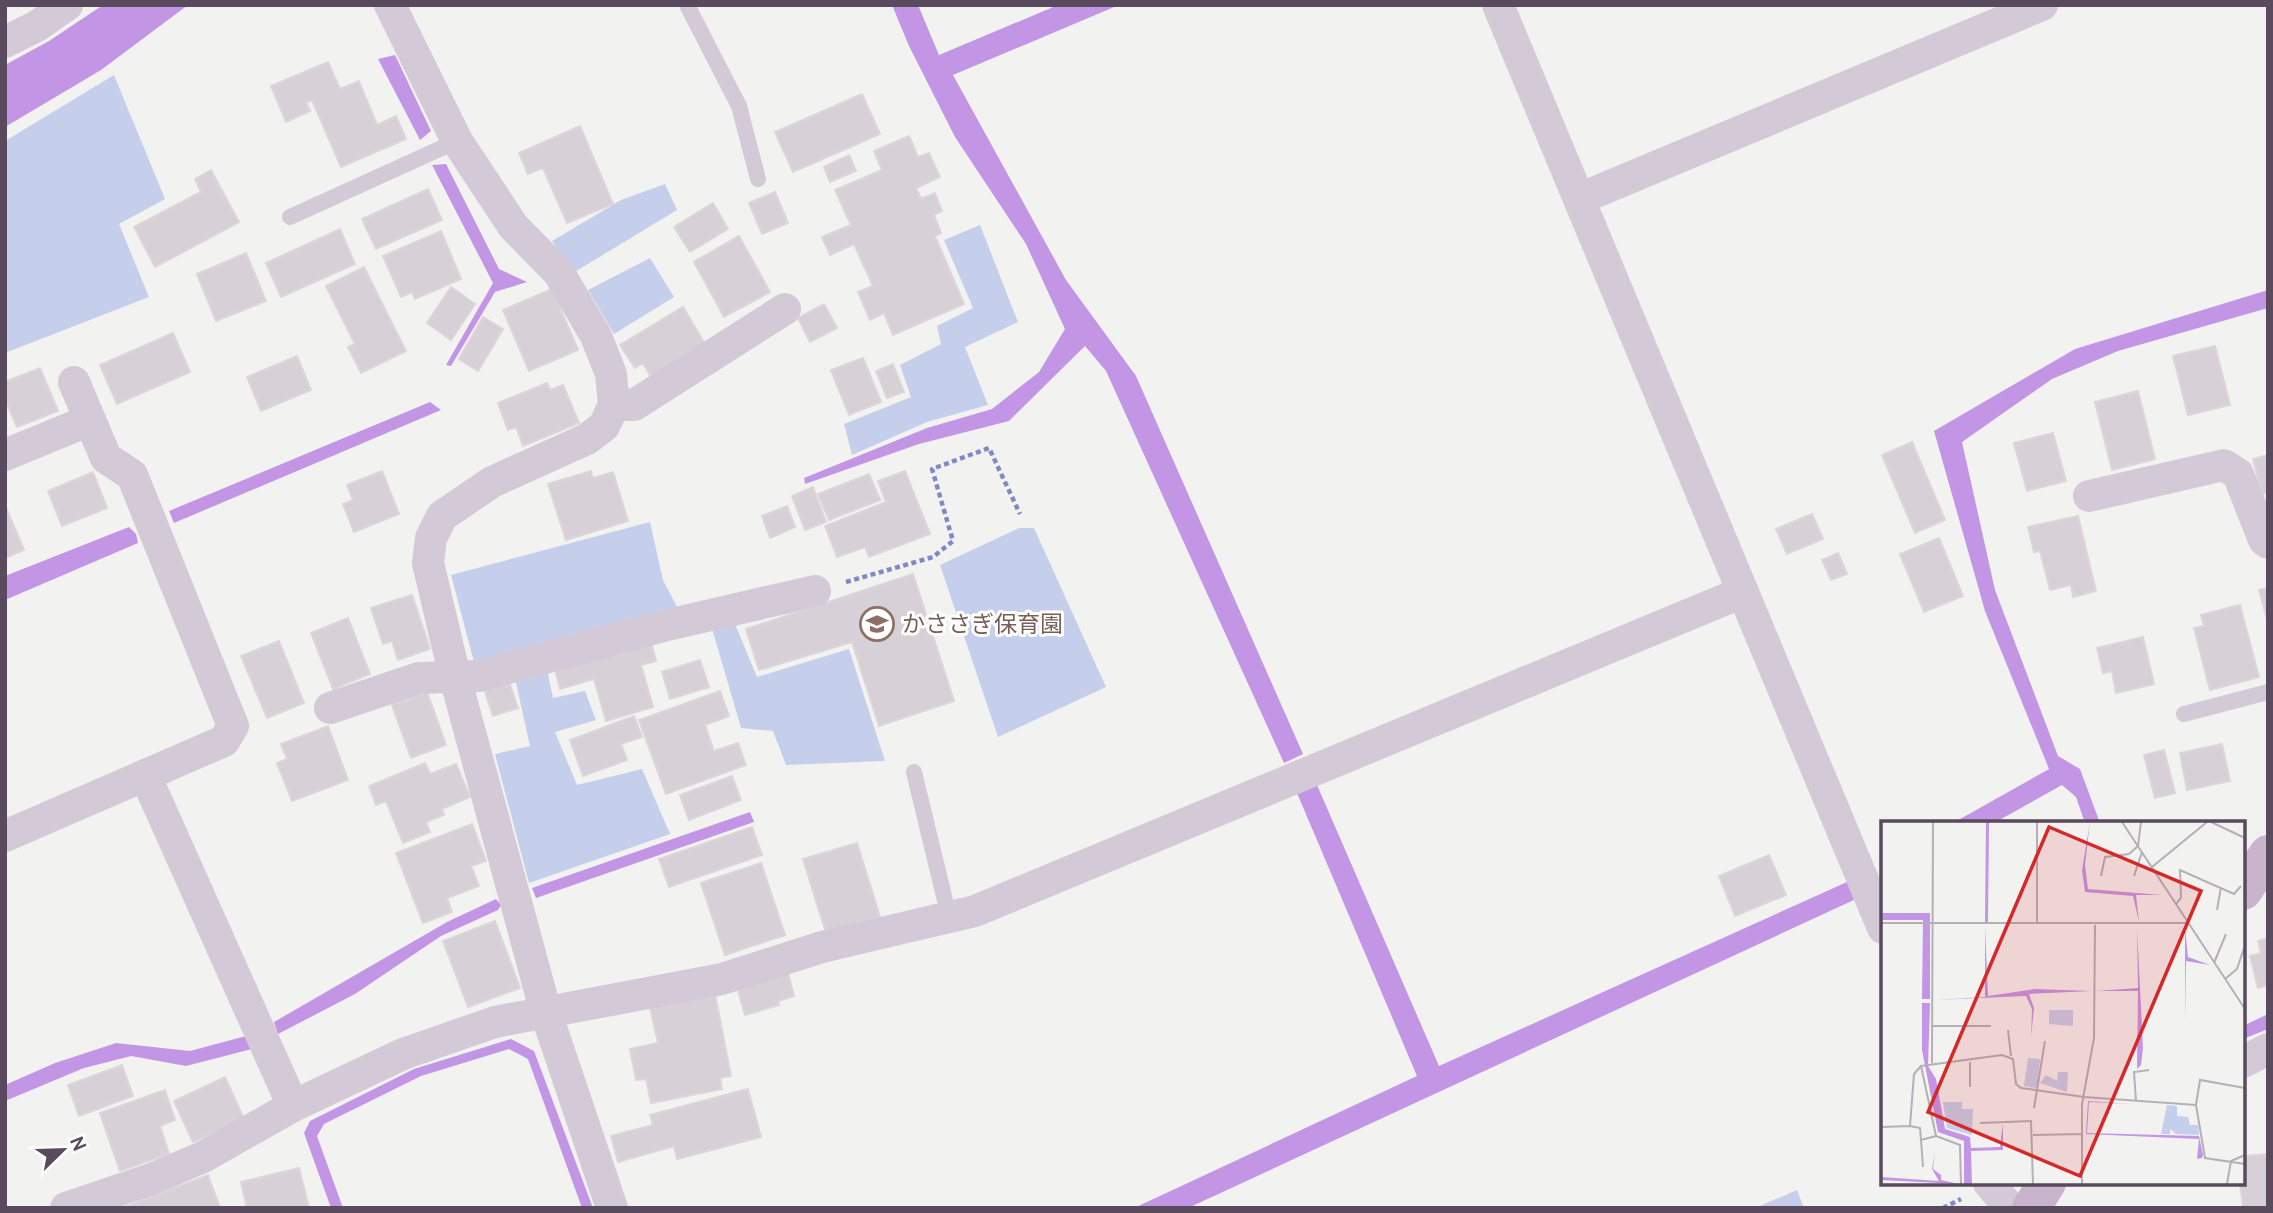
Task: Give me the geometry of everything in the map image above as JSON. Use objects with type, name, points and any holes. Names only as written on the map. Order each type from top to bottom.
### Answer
[{"type":"main road","points":[[2245,888],[2268,854]]},
{"type":"main road","points":[[2031,1208],[2046,1185]]},
{"type":"street","points":[[5,42],[37,26],[68,5]]},
{"type":"street","points":[[390,5],[457,141],[513,226],[559,273],[596,335],[611,374],[614,405],[604,426],[587,439],[492,482],[442,516],[431,538],[428,563],[455,677],[546,1013],[612,1208]]},
{"type":"street","points":[[1498,5],[1881,923]]},
{"type":"street","points":[[1579,199],[2042,5]]},
{"type":"street","points":[[614,405],[634,405],[785,309]]},
{"type":"street","points":[[5,836],[224,741],[233,726],[132,475],[106,458],[74,382]]},
{"type":"street","points":[[5,455],[90,420]]},
{"type":"street","points":[[2089,496],[2224,466],[2238,474],[2263,540],[2268,543]]},
{"type":"street","points":[[330,708],[419,678],[478,676],[663,626],[815,591]]},
{"type":"street","points":[[66,1208],[152,1179],[203,1157],[293,1106],[403,1054],[495,1022],[722,979],[822,947],[975,911],[1743,592]]},
{"type":"street","points":[[145,775],[293,1106]]},
{"type":"street","points":[[2245,1061],[2268,1049]]},
{"type":"street","points":[[1991,1185],[2010,1208]]},
{"type":"lane","points":[[687,5],[739,106],[758,179]]},
{"type":"lane","points":[[290,217],[457,141]]},
{"type":"lane","points":[[2184,714],[2268,692]]},
{"type":"lane","points":[[914,772],[949,917]]},
{"type":"path","points":[[815,591],[933,557],[953,541],[932,469],[989,447],[1020,513]]},
{"type":"shaded area","points":[[103,5],[188,5],[101,70],[5,127],[5,65],[49,41]]},
{"type":"shaded area","points":[[892,5],[918,5],[939,55],[1058,5],[1119,5],[953,75],[1066,280],[1136,376],[1303,754],[1284,763],[1106,371],[1085,346],[1009,421],[919,444],[805,484],[804,478],[927,428],[992,409],[1039,372],[1065,329],[1026,244],[955,137],[909,46]]},
{"type":"shaded area","points":[[395,55],[431,131],[420,140],[378,59]]},
{"type":"shaded area","points":[[114,75],[165,199],[119,224],[149,297],[5,353],[5,141]]},
{"type":"shaded area","points":[[446,164],[499,269],[527,282],[495,292],[451,366],[446,365],[493,283],[432,165]]},
{"type":"shaded area","points":[[665,184],[677,210],[573,273],[552,241],[621,200]]},
{"type":"shaded area","points":[[980,225],[1018,322],[965,347],[988,405],[927,422],[852,455],[844,424],[911,397],[900,365],[941,344],[937,326],[973,308],[944,240]]},
{"type":"shaded area","points":[[650,258],[674,297],[614,334],[588,290]]},
{"type":"shaded area","points":[[2268,290],[2268,308],[2118,351],[2052,379],[1962,442],[1995,590],[2058,756],[2080,769],[2099,821],[2084,821],[2076,797],[2062,785],[1998,821],[1957,821],[2049,769],[1985,611],[1934,431],[2075,349]]},
{"type":"shaded area","points":[[430,402],[441,410],[174,523],[169,511]]},
{"type":"shaded area","points":[[650,522],[663,580],[678,609],[475,666],[451,575]]},
{"type":"shaded area","points":[[129,527],[136,534],[138,543],[5,600],[5,576]]},
{"type":"shaded area","points":[[1019,528],[1034,528],[1106,687],[998,737],[940,565]]},
{"type":"shaded area","points":[[733,619],[757,677],[849,649],[885,761],[786,765],[773,731],[741,728],[711,625]]},
{"type":"shaded area","points":[[547,669],[553,698],[585,691],[596,720],[555,732],[577,785],[642,769],[670,834],[529,883],[495,754],[530,746],[515,678]]},
{"type":"shaded area","points":[[1317,785],[1439,1066],[1847,882],[1856,899],[1188,1208],[1134,1208],[1417,1076],[1297,793]]},
{"type":"shaded area","points":[[750,812],[754,822],[536,898],[532,888]]},
{"type":"shaded area","points":[[496,899],[501,905],[498,910],[441,936],[355,994],[278,1034],[274,1022],[447,922]]},
{"type":"shaded area","points":[[2268,1014],[2268,1029],[2245,1038],[2245,1025]]},
{"type":"shaded area","points":[[246,1036],[252,1049],[186,1066],[131,1056],[84,1068],[5,1101],[5,1085],[55,1063],[116,1043],[190,1051]]},
{"type":"shaded area","points":[[511,1039],[534,1051],[593,1208],[582,1208],[528,1059],[509,1049],[421,1076],[324,1124],[317,1136],[343,1208],[331,1208],[304,1133],[310,1121],[414,1069]]},
{"type":"shaded area","points":[[1797,1190],[1804,1208],[1755,1208]]},
{"type":"building","points":[[328,62],[340,89],[359,81],[377,125],[396,116],[406,139],[341,167],[312,100],[306,103],[310,111],[286,122],[271,86]]},
{"type":"building","points":[[862,94],[880,134],[793,172],[775,132]]},
{"type":"building","points":[[580,126],[613,204],[567,223],[543,168],[528,174],[519,153]]},
{"type":"building","points":[[909,136],[918,157],[929,153],[940,177],[916,188],[921,199],[935,193],[942,211],[934,215],[941,233],[935,236],[964,304],[893,335],[884,313],[870,320],[858,292],[873,286],[854,244],[830,255],[822,237],[851,225],[835,190],[882,170],[874,151]]},
{"type":"building","points":[[849,155],[856,171],[830,182],[824,167]]},
{"type":"building","points":[[211,170],[239,222],[155,267],[134,227],[201,192],[195,179]]},
{"type":"building","points":[[428,189],[442,220],[376,249],[362,219]]},
{"type":"building","points":[[775,192],[788,223],[762,234],[749,203]]},
{"type":"building","points":[[713,203],[728,229],[690,252],[674,227]]},
{"type":"building","points":[[340,229],[355,264],[281,297],[266,263]]},
{"type":"building","points":[[441,231],[461,279],[415,299],[412,292],[401,297],[383,256]]},
{"type":"building","points":[[739,236],[770,292],[724,317],[694,262]]},
{"type":"building","points":[[246,253],[266,301],[216,321],[197,274]]},
{"type":"building","points":[[364,267],[406,351],[361,373],[348,347],[355,344],[326,286]]},
{"type":"building","points":[[451,287],[475,304],[451,340],[427,323]]},
{"type":"building","points":[[552,289],[578,350],[529,371],[503,310]]},
{"type":"building","points":[[824,304],[837,328],[810,342],[798,318]]},
{"type":"building","points":[[683,307],[705,344],[651,377],[643,363],[635,368],[620,345]]},
{"type":"building","points":[[483,317],[503,329],[478,371],[459,359]]},
{"type":"building","points":[[173,333],[190,372],[117,404],[100,365]]},
{"type":"building","points":[[2215,346],[2230,405],[2188,415],[2173,356]]},
{"type":"building","points":[[297,356],[311,390],[261,411],[247,377]]},
{"type":"building","points":[[863,358],[881,402],[849,415],[831,370]]},
{"type":"building","points":[[893,364],[904,392],[887,398],[876,371]]},
{"type":"building","points":[[40,368],[58,411],[17,427],[5,399],[5,382]]},
{"type":"building","points":[[547,383],[550,390],[563,385],[579,423],[523,446],[516,427],[508,430],[498,403]]},
{"type":"building","points":[[2138,391],[2155,459],[2112,470],[2095,402]]},
{"type":"building","points":[[2053,433],[2066,481],[2027,491],[2014,443]]},
{"type":"building","points":[[1912,442],[1945,520],[1915,533],[1882,455]]},
{"type":"building","points":[[2268,455],[2268,493],[2262,494],[2253,459]]},
{"type":"building","points":[[382,471],[399,514],[354,532],[343,504],[353,500],[347,485]]},
{"type":"building","points":[[591,471],[593,478],[613,472],[628,521],[566,540],[548,484]]},
{"type":"building","points":[[905,471],[930,534],[869,557],[865,547],[837,557],[825,526],[886,502],[878,481]]},
{"type":"building","points":[[93,472],[107,508],[62,526],[48,491]]},
{"type":"building","points":[[869,474],[880,500],[829,520],[818,494]]},
{"type":"building","points":[[813,487],[826,522],[805,530],[792,496]]},
{"type":"building","points":[[5,505],[24,550],[5,558]]},
{"type":"building","points":[[787,506],[795,527],[770,538],[762,516]]},
{"type":"building","points":[[1812,514],[1823,539],[1787,554],[1776,529]]},
{"type":"building","points":[[2078,516],[2096,591],[2073,597],[2071,585],[2050,590],[2040,551],[2034,552],[2028,527]]},
{"type":"building","points":[[1939,538],[1963,596],[1924,612],[1900,554]]},
{"type":"building","points":[[1838,553],[1847,574],[1831,580],[1822,560]]},
{"type":"building","points":[[913,574],[954,701],[879,726],[852,642],[759,670],[746,629]]},
{"type":"building","points":[[2268,588],[2268,623],[2259,590]]},
{"type":"building","points":[[412,595],[430,649],[398,660],[392,641],[383,644],[371,608]]},
{"type":"building","points":[[2240,605],[2259,677],[2210,690],[2194,628],[2204,626],[2201,615]]},
{"type":"building","points":[[348,618],[370,674],[333,689],[311,633]]},
{"type":"building","points":[[2143,637],[2154,684],[2116,693],[2112,671],[2103,673],[2097,648]]},
{"type":"building","points":[[279,641],[304,703],[267,718],[241,656]]},
{"type":"building","points":[[651,642],[656,661],[641,665],[653,707],[606,721],[594,679],[560,689],[555,670]]},
{"type":"building","points":[[700,660],[709,687],[670,699],[662,672]]},
{"type":"building","points":[[509,681],[518,708],[493,716],[484,689]]},
{"type":"building","points":[[720,691],[729,716],[705,725],[714,751],[738,743],[746,765],[666,794],[639,720]]},
{"type":"building","points":[[427,692],[446,745],[411,758],[392,705]]},
{"type":"building","points":[[634,716],[642,737],[621,744],[627,760],[583,776],[570,740]]},
{"type":"building","points":[[328,726],[348,780],[292,801],[277,763],[287,759],[281,744]]},
{"type":"building","points":[[2222,744],[2230,781],[2187,790],[2180,753]]},
{"type":"building","points":[[2164,750],[2175,793],[2155,798],[2144,755]]},
{"type":"building","points":[[425,763],[430,774],[456,764],[470,797],[442,809],[444,815],[426,822],[430,832],[403,843],[386,801],[376,805],[369,786]]},
{"type":"building","points":[[732,776],[741,800],[689,820],[680,795]]},
{"type":"building","points":[[472,824],[486,861],[471,866],[479,886],[447,898],[452,912],[423,923],[396,853]]},
{"type":"building","points":[[752,827],[762,855],[669,887],[659,859]]},
{"type":"building","points":[[857,843],[880,917],[826,933],[803,859]]},
{"type":"building","points":[[1769,855],[1786,895],[1735,916],[1719,876]]},
{"type":"building","points":[[761,863],[785,935],[725,955],[701,883]]},
{"type":"building","points":[[495,921],[520,988],[468,1007],[443,941]]},
{"type":"building","points":[[2268,938],[2268,985],[2258,988],[2250,956],[2261,953],[2258,941]]},
{"type":"building","points":[[788,973],[794,996],[778,1001],[779,1005],[745,1015],[737,987]]},
{"type":"building","points":[[715,994],[731,1076],[720,1078],[722,1089],[651,1103],[646,1079],[636,1080],[630,1049],[658,1043],[650,1007]]},
{"type":"building","points":[[122,1065],[133,1096],[79,1116],[68,1085]]},
{"type":"building","points":[[225,1077],[244,1119],[193,1142],[174,1101]]},
{"type":"building","points":[[748,1089],[761,1137],[677,1159],[674,1146],[618,1162],[611,1136],[653,1125],[650,1115]]},
{"type":"building","points":[[165,1090],[175,1120],[160,1126],[169,1154],[120,1171],[100,1113]]},
{"type":"building","points":[[2268,1154],[2268,1207],[2243,1208],[2240,1185],[2245,1185],[2245,1156]]},
{"type":"building","points":[[299,1168],[309,1208],[247,1208],[241,1182]]},
{"type":"building","points":[[208,1175],[220,1208],[122,1208]]},
{"type":"place","name":"かささぎ保育園","points":[[877,624]]}]
